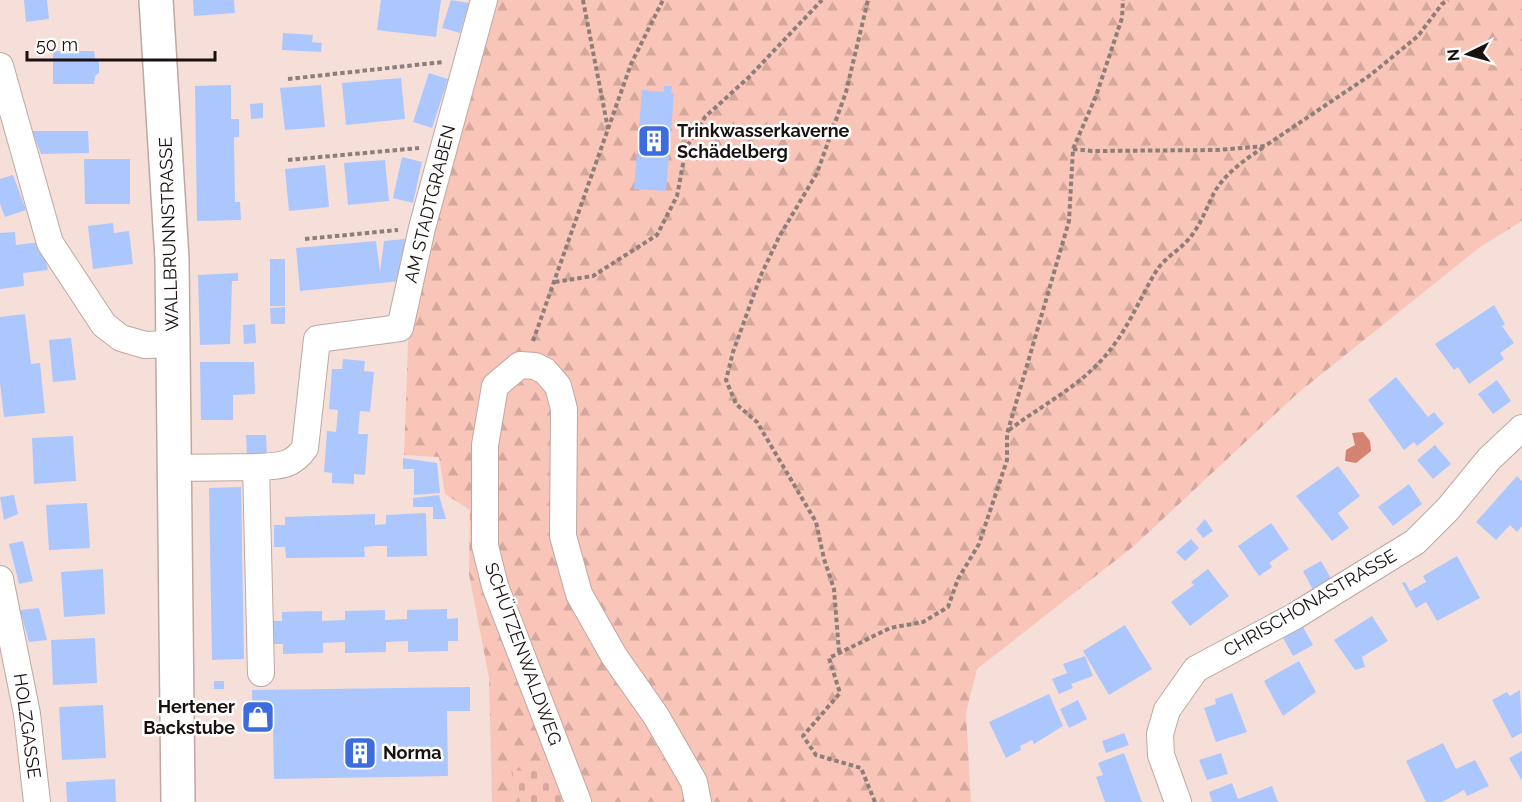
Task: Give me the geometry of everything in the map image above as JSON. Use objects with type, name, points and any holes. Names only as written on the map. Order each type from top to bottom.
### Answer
[{"type":"main road","name":"WALLBRUNNSTRASSE","points":[[156,0],[172,259],[178,802]]},
{"type":"street","name":"AM STADTGRABEN","points":[[256,467],[289,465],[298,459],[305,448],[317,339],[400,328],[422,228],[484,0]]},
{"type":"street","points":[[0,66],[50,243],[104,325],[121,338],[145,345],[173,344]]},
{"type":"street","points":[[520,366],[535,366],[545,371],[558,386],[564,408],[563,536],[579,594],[614,656],[656,716],[694,782],[698,802]]},
{"type":"street","name":"SCHÜTZENWALDWEG","points":[[520,366],[495,386],[485,445],[485,546],[495,586],[578,802]]},
{"type":"street","name":"CHRISCHONASTRASSE","points":[[1178,802],[1161,755],[1160,734],[1167,710],[1196,669],[1295,616],[1415,542],[1448,509],[1489,459],[1522,428]]},
{"type":"street","points":[[174,468],[256,467],[261,674]]},
{"type":"street","name":"HOLZGASSE","points":[[0,579],[6,641],[27,714],[37,802]]},
{"type":"path","points":[[583,0],[608,130]]},
{"type":"path","points":[[520,366],[531,346],[555,282],[631,64],[663,0]]},
{"type":"path","points":[[555,282],[593,276],[657,235],[677,196],[686,148],[705,117],[749,77],[822,0]]},
{"type":"path","points":[[839,652],[834,589],[824,559],[816,522],[758,422],[736,404],[726,380],[733,352],[760,274],[778,237],[817,173],[846,92],[868,0]]},
{"type":"path","points":[[875,802],[861,768],[816,755],[802,736],[840,693],[829,658],[890,628],[924,622],[948,607],[958,579],[979,544],[1007,460],[1008,430],[1070,221],[1073,148],[1096,96],[1122,18],[1123,0]]},
{"type":"path","points":[[1008,430],[1042,405],[1071,390],[1106,356],[1120,336],[1157,270],[1187,241],[1203,217],[1215,191],[1241,163],[1377,69],[1418,36],[1442,4],[1448,0]]},
{"type":"path","points":[[288,79],[467,60]]},
{"type":"path","points":[[288,160],[444,145]]},
{"type":"path","points":[[1073,148],[1092,151],[1217,150],[1265,146]]},
{"type":"path","points":[[304,239],[422,228]]},
{"type":"green space","points":[[489,0],[1522,0],[1522,221],[1480,247],[1298,393],[1134,546],[977,669],[966,712],[971,802],[492,802],[489,678],[469,574],[470,510],[445,494],[439,457],[404,455],[408,342]]},
{"type":"green space","points":[[559,769],[569,802],[520,802],[511,771]]},
{"type":"shaded area","points":[[1363,432],[1370,441],[1371,451],[1356,463],[1345,461],[1346,450],[1355,445],[1352,433]]},
{"type":"building","points":[[24,0],[47,0],[49,19],[26,22]]},
{"type":"building","points":[[193,0],[234,0],[235,13],[194,16]]},
{"type":"building","points":[[381,0],[441,0],[436,37],[377,30]]},
{"type":"building","points":[[451,0],[469,3],[460,33],[442,28]]},
{"type":"building","points":[[283,33],[313,35],[312,42],[322,43],[321,52],[282,50]]},
{"type":"building","points":[[53,51],[94,51],[95,58],[99,62],[99,73],[95,76],[94,84],[53,84]]},
{"type":"building","points":[[429,73],[448,79],[432,128],[413,122]]},
{"type":"building","points":[[401,78],[405,119],[346,125],[342,83]]},
{"type":"building","points":[[231,85],[231,119],[239,119],[239,137],[234,137],[235,202],[240,202],[241,220],[197,221],[195,86]]},
{"type":"building","points":[[321,85],[325,127],[285,130],[280,88]]},
{"type":"building","name":"Trinkwasserkaverne Schädelberg","points":[[664,86],[672,86],[671,93],[674,93],[666,191],[634,189],[642,90],[664,92]]},
{"type":"building","points":[[263,103],[263,118],[251,119],[250,104]]},
{"type":"building","points":[[32,131],[88,131],[89,153],[41,154]]},
{"type":"building","points":[[402,157],[422,162],[413,203],[393,198]]},
{"type":"building","points":[[84,159],[130,159],[130,204],[85,204]]},
{"type":"building","points":[[385,160],[389,201],[348,205],[344,163]]},
{"type":"building","points":[[325,165],[329,207],[289,211],[285,169]]},
{"type":"building","points":[[13,175],[26,210],[5,217],[0,204],[0,179]]},
{"type":"building","points":[[113,223],[114,233],[129,231],[133,264],[93,269],[88,226]]},
{"type":"building","points":[[15,232],[16,245],[41,242],[48,270],[23,273],[24,286],[0,289],[0,233]]},
{"type":"building","points":[[405,239],[404,259],[400,260],[401,281],[300,291],[296,248],[376,241],[380,272],[384,241]]},
{"type":"building","points":[[270,259],[285,259],[285,306],[270,306]]},
{"type":"building","points":[[238,273],[238,281],[232,281],[230,344],[200,345],[198,275]]},
{"type":"building","points":[[1494,305],[1505,324],[1502,326],[1514,343],[1500,353],[1504,359],[1469,384],[1458,367],[1454,370],[1435,344]]},
{"type":"building","points":[[285,307],[285,324],[271,324],[270,308]]},
{"type":"building","points":[[25,314],[31,364],[40,363],[45,413],[4,417],[0,383],[0,317]]},
{"type":"building","points":[[255,324],[256,343],[244,344],[243,325]]},
{"type":"building","points":[[71,338],[76,380],[53,382],[49,340]]},
{"type":"building","points":[[343,359],[365,361],[364,371],[374,372],[370,412],[360,411],[358,434],[368,434],[365,475],[354,474],[354,484],[332,483],[332,473],[324,472],[327,431],[336,432],[338,410],[329,409],[332,369],[342,369]]},
{"type":"building","points":[[200,362],[254,362],[255,394],[233,395],[233,420],[201,420]]},
{"type":"building","points":[[1396,377],[1428,417],[1434,412],[1444,424],[1417,446],[1414,442],[1404,450],[1368,400]]},
{"type":"building","points":[[1497,380],[1511,401],[1493,414],[1478,394]]},
{"type":"building","points":[[246,435],[266,435],[267,456],[247,457]]},
{"type":"building","points":[[73,436],[76,481],[34,484],[32,438]]},
{"type":"building","points":[[1435,445],[1451,464],[1433,479],[1417,460]]},
{"type":"building","points":[[403,458],[437,463],[440,493],[414,495],[414,469],[403,469]]},
{"type":"building","points":[[1338,466],[1360,496],[1338,513],[1349,528],[1332,541],[1296,496]]},
{"type":"building","points":[[1517,476],[1522,481],[1522,526],[1517,532],[1510,525],[1496,540],[1476,522]]},
{"type":"building","points":[[1409,484],[1422,504],[1393,526],[1378,507]]},
{"type":"building","points":[[241,487],[244,659],[212,660],[209,488]]},
{"type":"building","points":[[14,495],[18,514],[4,520],[0,497]]},
{"type":"building","points":[[439,495],[446,519],[433,519],[433,507],[413,507],[413,498]]},
{"type":"building","points":[[87,503],[90,548],[49,550],[46,505]]},
{"type":"building","points":[[426,513],[427,556],[387,557],[387,546],[375,546],[364,547],[365,557],[286,558],[285,547],[274,547],[274,525],[285,525],[285,517],[375,514],[375,525],[386,524],[386,515]]},
{"type":"building","points":[[1205,519],[1213,531],[1203,538],[1196,529]]},
{"type":"building","points":[[1271,523],[1289,549],[1269,563],[1272,567],[1259,576],[1238,546]]},
{"type":"building","points":[[1191,539],[1199,548],[1185,561],[1176,552]]},
{"type":"building","points":[[23,541],[33,581],[19,584],[9,544]]},
{"type":"building","points":[[1457,556],[1480,598],[1437,621],[1426,602],[1416,608],[1402,583],[1405,582],[1410,591],[1426,582],[1423,576]]},
{"type":"building","points":[[1321,561],[1332,580],[1313,590],[1303,571]]},
{"type":"building","points":[[103,569],[105,614],[64,617],[61,572]]},
{"type":"building","points":[[1208,569],[1229,596],[1190,626],[1171,602],[1194,585],[1191,582]]},
{"type":"building","points":[[39,608],[47,640],[29,642],[20,610]]},
{"type":"building","points":[[447,609],[447,619],[458,618],[458,641],[448,641],[448,651],[408,652],[408,641],[386,642],[386,652],[345,653],[345,642],[323,643],[323,653],[283,654],[283,644],[272,644],[271,621],[282,621],[282,612],[322,611],[322,621],[345,620],[345,611],[385,610],[385,620],[407,619],[407,610]]},
{"type":"building","points":[[1372,616],[1388,641],[1362,657],[1365,667],[1355,670],[1334,640]]},
{"type":"building","points":[[1125,625],[1152,669],[1109,695],[1083,651]]},
{"type":"building","points":[[1302,625],[1313,645],[1293,656],[1282,636]]},
{"type":"building","points":[[95,638],[97,683],[53,685],[51,640]]},
{"type":"building","points":[[1085,656],[1093,676],[1071,684],[1073,688],[1059,694],[1052,679],[1067,673],[1063,664]]},
{"type":"building","points":[[1299,661],[1316,692],[1283,716],[1264,681]]},
{"type":"building","points":[[214,681],[224,681],[224,689],[214,689]]},
{"type":"building","name":"Norma","points":[[470,687],[470,711],[447,711],[448,776],[274,779],[273,729],[253,729],[252,690]]},
{"type":"building","points":[[1520,690],[1522,733],[1512,738],[1492,700],[1507,692],[1510,696]]},
{"type":"building","points":[[1232,693],[1247,732],[1216,742],[1204,708],[1216,704],[1215,699]]},
{"type":"building","points":[[1049,694],[1063,726],[1034,744],[1032,740],[1020,746],[1021,750],[1006,758],[989,722]]},
{"type":"building","points":[[1078,700],[1087,719],[1069,728],[1060,709]]},
{"type":"building","points":[[103,705],[106,758],[62,760],[59,707]]},
{"type":"building","points":[[1124,733],[1129,745],[1106,753],[1102,741]]},
{"type":"building","points":[[1443,743],[1456,769],[1475,760],[1489,786],[1467,796],[1464,790],[1442,802],[1426,802],[1406,761]]},
{"type":"building","points":[[1522,751],[1522,781],[1509,758]]},
{"type":"building","points":[[1124,753],[1142,802],[1105,802],[1096,777],[1103,775],[1098,763]]},
{"type":"building","points":[[1221,753],[1228,774],[1207,780],[1199,760]]},
{"type":"building","points":[[115,779],[116,802],[67,802],[66,782]]},
{"type":"building","points":[[1232,783],[1238,799],[1272,786],[1278,802],[1212,802],[1209,792]]},
{"type":"place","name":"Trinkwasserkaverne Schädelberg","points":[[654,141]]},
{"type":"place","name":"Hertener Backstube","points":[[258,717]]},
{"type":"place","name":"Norma","points":[[360,753]]}]
